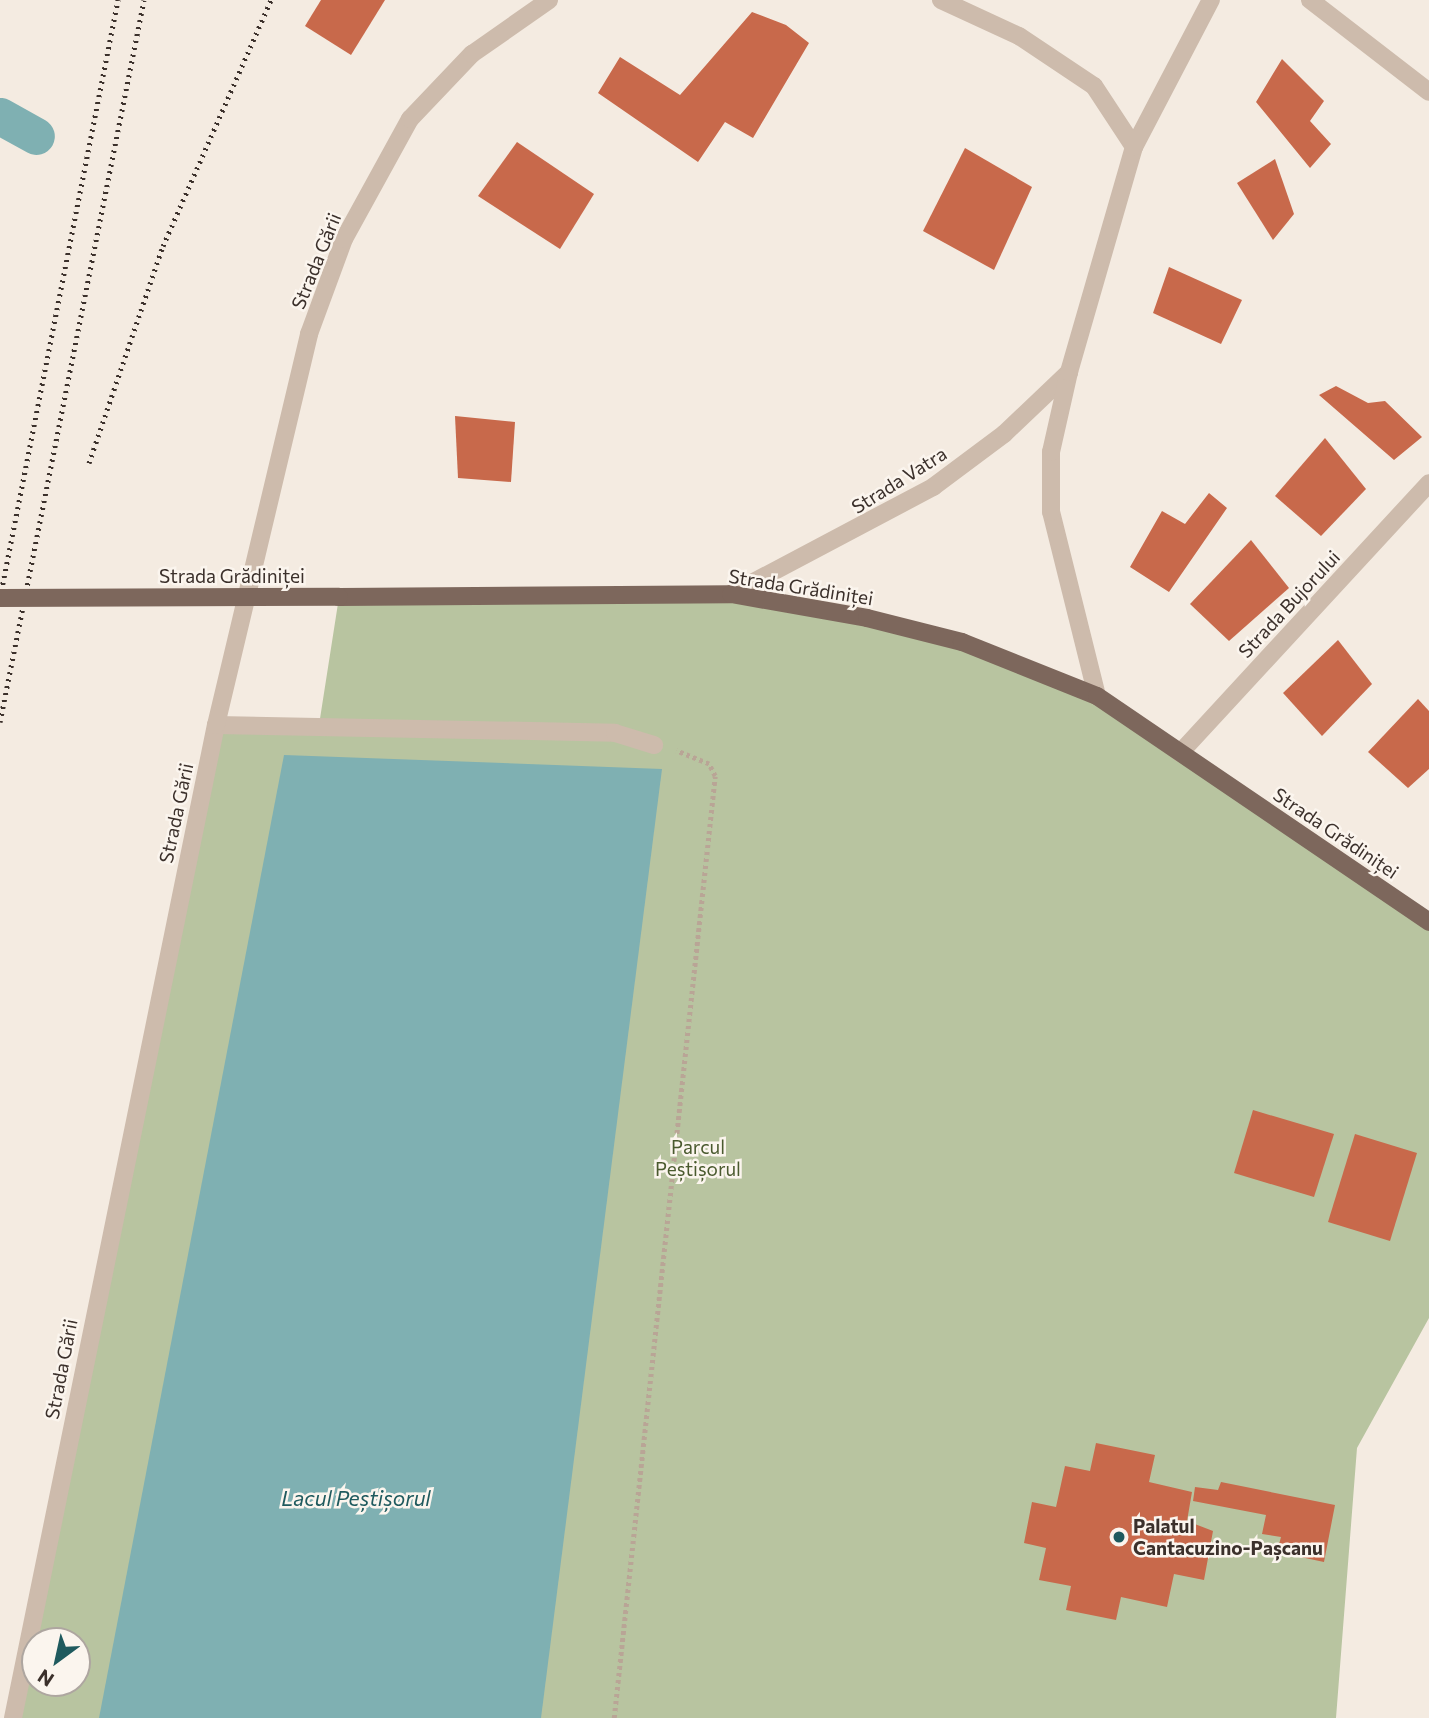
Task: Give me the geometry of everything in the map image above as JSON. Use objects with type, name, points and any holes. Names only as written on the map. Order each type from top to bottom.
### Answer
[{"type":"main road","name":"Strada Grădiniței","points":[[0,598],[731,594],[867,618],[962,642],[1097,696],[1429,922]]},
{"type":"street","name":"Strada Gării","points":[[13,1718],[216,725],[309,334],[344,239],[410,119],[472,54],[549,0]]},
{"type":"street","points":[[941,0],[1019,36],[1094,86],[1134,148]]},
{"type":"street","points":[[1310,0],[1429,92]]},
{"type":"street","points":[[1097,696],[1051,512],[1051,452],[1069,372],[1134,148],[1208,2]]},
{"type":"street","name":"Strada Vatra","points":[[731,594],[933,487],[1004,434],[1069,372]]},
{"type":"street","name":"Strada Bujorului","points":[[1180,753],[1429,482]]},
{"type":"street","points":[[216,725],[615,733],[654,746]]},
{"type":"path","points":[[614,1718],[715,776],[709,764],[691,754],[654,746]]},
{"type":"green space","name":"Parcul Peștișorul","points":[[731,594],[867,618],[1097,696],[1429,922],[1429,1318],[1357,1448],[1336,1718],[13,1718],[21,1679],[21,1697],[91,1697],[91,1627],[32,1627],[216,725],[319,725],[339,597]]},
{"type":"water","name":"Lacul Peștișorul","points":[[284,755],[662,769],[541,1718],[99,1718]]},
{"type":"building","points":[[321,0],[385,0],[351,55],[305,26]]},
{"type":"building","points":[[752,12],[786,25],[809,43],[753,138],[725,122],[698,162],[598,93],[620,57],[680,95]]},
{"type":"building","points":[[1282,59],[1324,101],[1310,121],[1331,144],[1310,168],[1256,102]]},
{"type":"building","points":[[517,142],[594,194],[560,249],[478,196]]},
{"type":"building","points":[[965,148],[1032,187],[994,270],[923,231]]},
{"type":"building","points":[[1275,159],[1294,214],[1273,240],[1237,183]]},
{"type":"building","points":[[1169,267],[1242,300],[1221,344],[1153,313]]},
{"type":"building","points":[[1336,386],[1368,403],[1385,401],[1422,437],[1394,460],[1319,395]]},
{"type":"building","points":[[455,416],[515,422],[511,482],[458,478]]},
{"type":"building","points":[[1325,438],[1366,489],[1321,536],[1275,496]]},
{"type":"building","points":[[1209,493],[1227,508],[1169,592],[1130,567],[1162,511],[1185,524]]},
{"type":"building","points":[[1251,540],[1289,588],[1229,641],[1190,604]]},
{"type":"building","points":[[1338,640],[1372,684],[1322,736],[1283,693]]},
{"type":"building","points":[[1418,699],[1429,711],[1429,769],[1408,788],[1368,752]]},
{"type":"building","points":[[1253,1110],[1334,1134],[1314,1197],[1234,1173]]},
{"type":"building","points":[[1355,1134],[1417,1153],[1390,1241],[1328,1222]]},
{"type":"building","name":"Palatul Cantacuzino-Pașcanu","points":[[1096,1443],[1155,1455],[1149,1482],[1192,1492],[1187,1521],[1213,1531],[1204,1580],[1174,1574],[1167,1607],[1121,1597],[1116,1620],[1066,1610],[1071,1586],[1039,1580],[1046,1548],[1024,1543],[1032,1502],[1056,1507],[1065,1466],[1090,1471]]},
{"type":"building","points":[[1221,1482],[1335,1505],[1324,1562],[1277,1552],[1281,1537],[1262,1534],[1266,1515],[1193,1501],[1195,1487],[1218,1490]]},
{"type":"waterway","points":[[0,116],[36,136]]},
{"type":"railway","points":[[0,598],[118,0]]},
{"type":"railway","points":[[0,722],[144,0]]},
{"type":"railway","points":[[89,463],[163,246],[271,0]]},
{"type":"place","name":"Palatul Cantacuzino-Pașcanu","points":[[1119,1537]]}]
